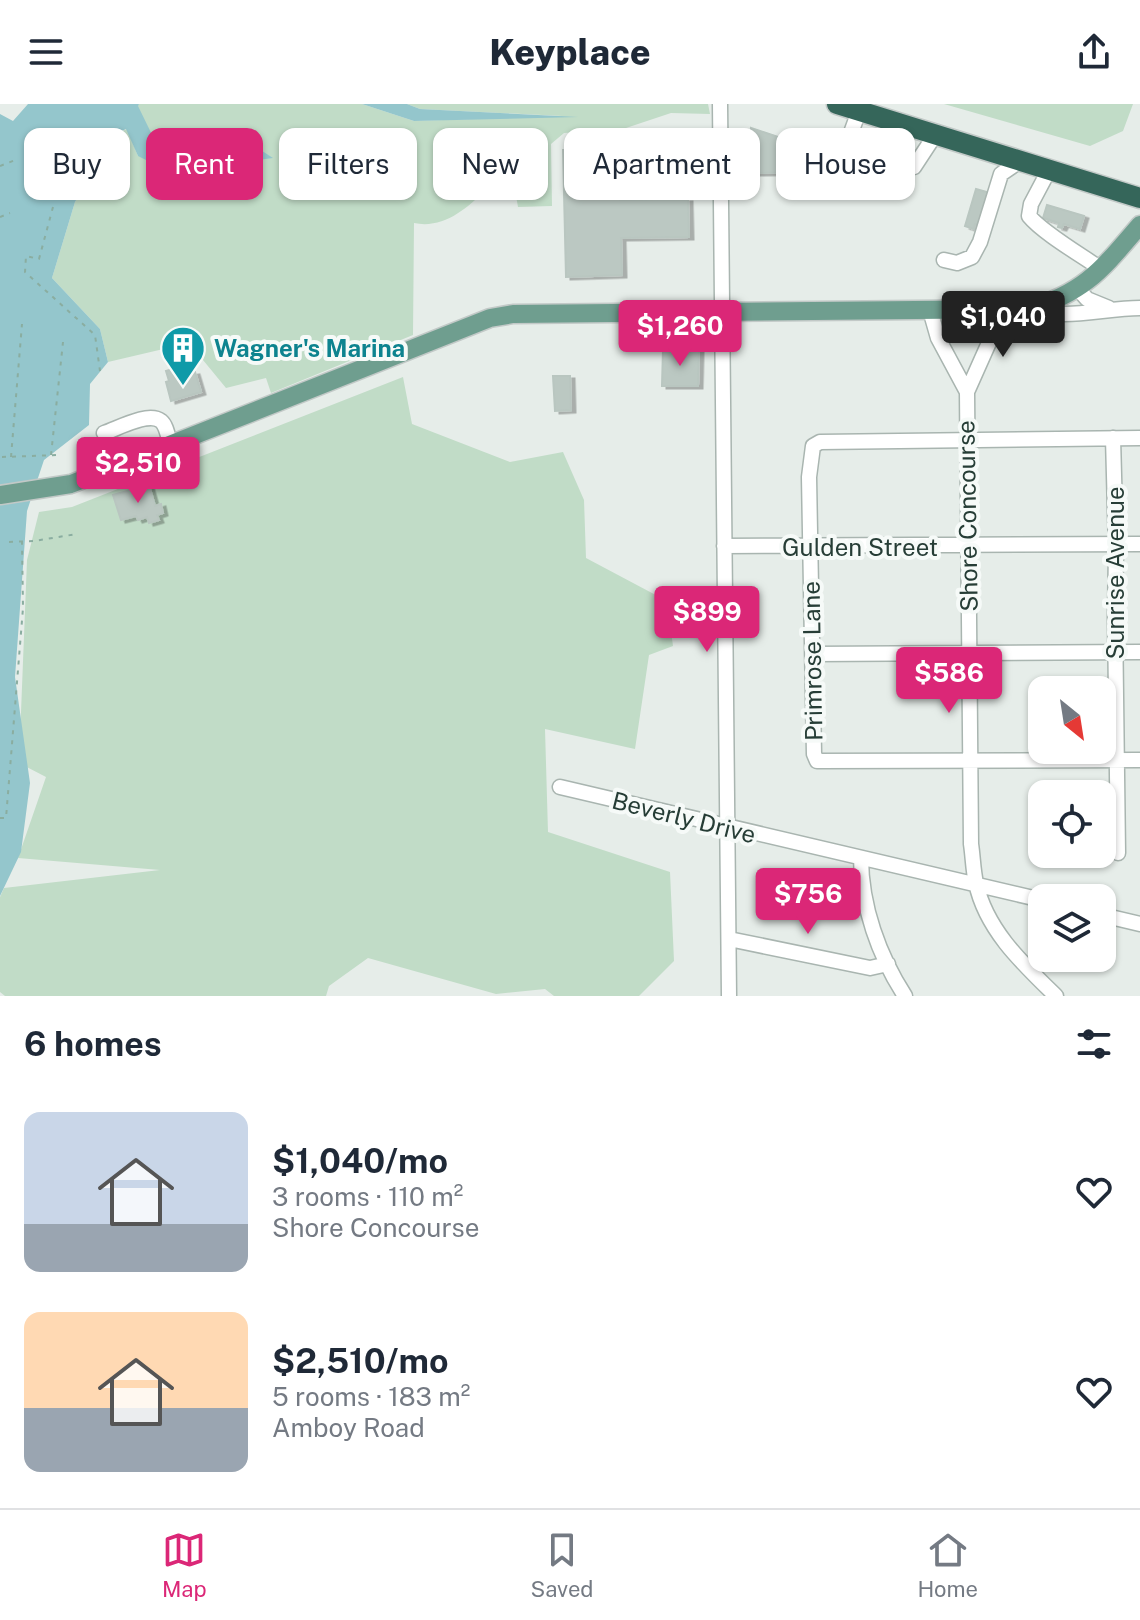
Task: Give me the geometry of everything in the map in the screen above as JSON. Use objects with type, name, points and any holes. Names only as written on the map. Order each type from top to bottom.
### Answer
[{"type":"highway","points":[[837,104],[1140,198]]},
{"type":"highway","points":[[882,104],[1140,184]]},
{"type":"main road","points":[[0,495],[71,484],[490,318],[513,314],[1028,309],[1058,300],[1078,289],[1101,269],[1140,225]]},
{"type":"street","points":[[720,104],[729,996]]},
{"type":"street","points":[[859,111],[848,141],[914,167],[935,135]]},
{"type":"street","points":[[944,260],[957,263],[972,257],[980,242],[1001,174],[1020,161]]},
{"type":"street","points":[[1049,170],[1031,204],[1029,216],[1038,227],[1101,269]]},
{"type":"street","points":[[1078,289],[1087,299],[1109,308]]},
{"type":"street","points":[[1028,309],[1043,314],[1059,314],[1140,308]]},
{"type":"street","name":"Shore Concourse","points":[[1004,309],[967,392],[971,844],[976,885],[991,920],[1007,945],[1056,996]]},
{"type":"street","name":"Shore Concourse","points":[[930,310],[938,338],[967,392]]},
{"type":"street","points":[[104,433],[149,418],[164,424],[171,446]]},
{"type":"street","points":[[967,438],[1140,438]]},
{"type":"street","name":"Primrose Lane","points":[[967,438],[820,442],[813,446],[810,464],[810,547],[814,754],[817,761],[969,762]]},
{"type":"street","name":"Sunrise Avenue","points":[[1113,438],[1115,676]]},
{"type":"street","name":"Gulden Street","points":[[724,546],[1140,544]]},
{"type":"street","points":[[813,654],[1140,652]]},
{"type":"street","points":[[1116,760],[1140,760]]},
{"type":"street","points":[[969,762],[1028,761]]},
{"type":"street","name":"Sunrise Avenue","points":[[1115,764],[1118,853]]},
{"type":"street","name":"Beverly Drive","points":[[560,787],[1028,897]]},
{"type":"street","points":[[861,858],[867,907],[888,964],[905,996]]},
{"type":"street","points":[[1116,918],[1140,924]]},
{"type":"street","points":[[729,939],[870,968],[888,964]]},
{"type":"path","points":[[0,166],[18,159]]},
{"type":"path","points":[[53,207],[39,259],[26,256],[25,272],[95,335],[100,371]]},
{"type":"path","points":[[0,217],[10,213]]},
{"type":"path","points":[[11,457],[22,324]]},
{"type":"path","points":[[51,455],[63,342]]},
{"type":"path","points":[[2,457],[57,455]]},
{"type":"path","points":[[9,542],[77,534]]},
{"type":"path","points":[[0,818],[6,818],[23,608],[22,542]]},
{"type":"green space","points":[[362,104],[414,121],[562,116],[420,109],[407,104],[708,104],[710,114],[671,113],[626,128],[564,128],[564,133],[551,144],[552,206],[518,207],[517,200],[548,200],[548,128],[433,128],[433,200],[474,200],[444,220],[414,223],[413,335],[271,393],[266,378],[226,388],[189,343],[108,362],[100,329],[52,278],[76,200],[130,200],[130,136],[138,156],[146,156],[146,200],[263,200],[263,158],[272,158],[263,152],[263,128],[148,128],[137,106]]},
{"type":"green space","points":[[944,104],[1133,104],[1123,131],[1090,146]]},
{"type":"green space","points":[[403,377],[412,424],[510,462],[563,452],[584,500],[586,558],[667,601],[673,646],[649,655],[635,749],[545,729],[548,832],[670,872],[674,961],[639,996],[554,996],[545,989],[496,994],[368,958],[329,986],[326,996],[5,996],[0,992],[0,897],[4,888],[160,870],[18,858],[46,777],[19,763],[27,560],[39,512],[72,507]]},
{"type":"water","points":[[28,104],[139,104],[149,128],[146,128],[146,160],[138,156],[130,138],[130,128],[24,128],[24,200],[76,200],[52,278],[100,329],[108,362],[90,384],[89,425],[44,460],[27,511],[15,677],[30,783],[21,852],[0,896],[0,114],[13,121]]},
{"type":"water","points":[[362,104],[407,104],[420,109],[578,117],[414,121]]},
{"type":"building","points":[[760,131],[776,136],[776,173],[760,173]]},
{"type":"building","points":[[976,189],[990,193],[980,225],[975,224],[974,229],[965,226]]},
{"type":"building","points":[[564,200],[688,200],[689,237],[621,238],[622,275],[566,277]]},
{"type":"building","points":[[1047,205],[1084,216],[1080,229],[1064,224],[1062,228],[1058,227],[1059,223],[1043,218]]},
{"type":"building","points":[[663,349],[699,349],[698,386],[662,386]]},
{"type":"building","name":"Wagner's Marina","points":[[184,366],[186,374],[195,372],[201,392],[171,401],[166,371]]},
{"type":"building","points":[[553,376],[570,376],[571,410],[555,411]]},
{"type":"building","points":[[149,485],[155,506],[161,504],[163,513],[157,515],[159,520],[149,523],[147,517],[138,520],[136,516],[121,520],[113,495]]},
{"type":"place","name":"Wagner's Marina","points":[[183,387]]}]
